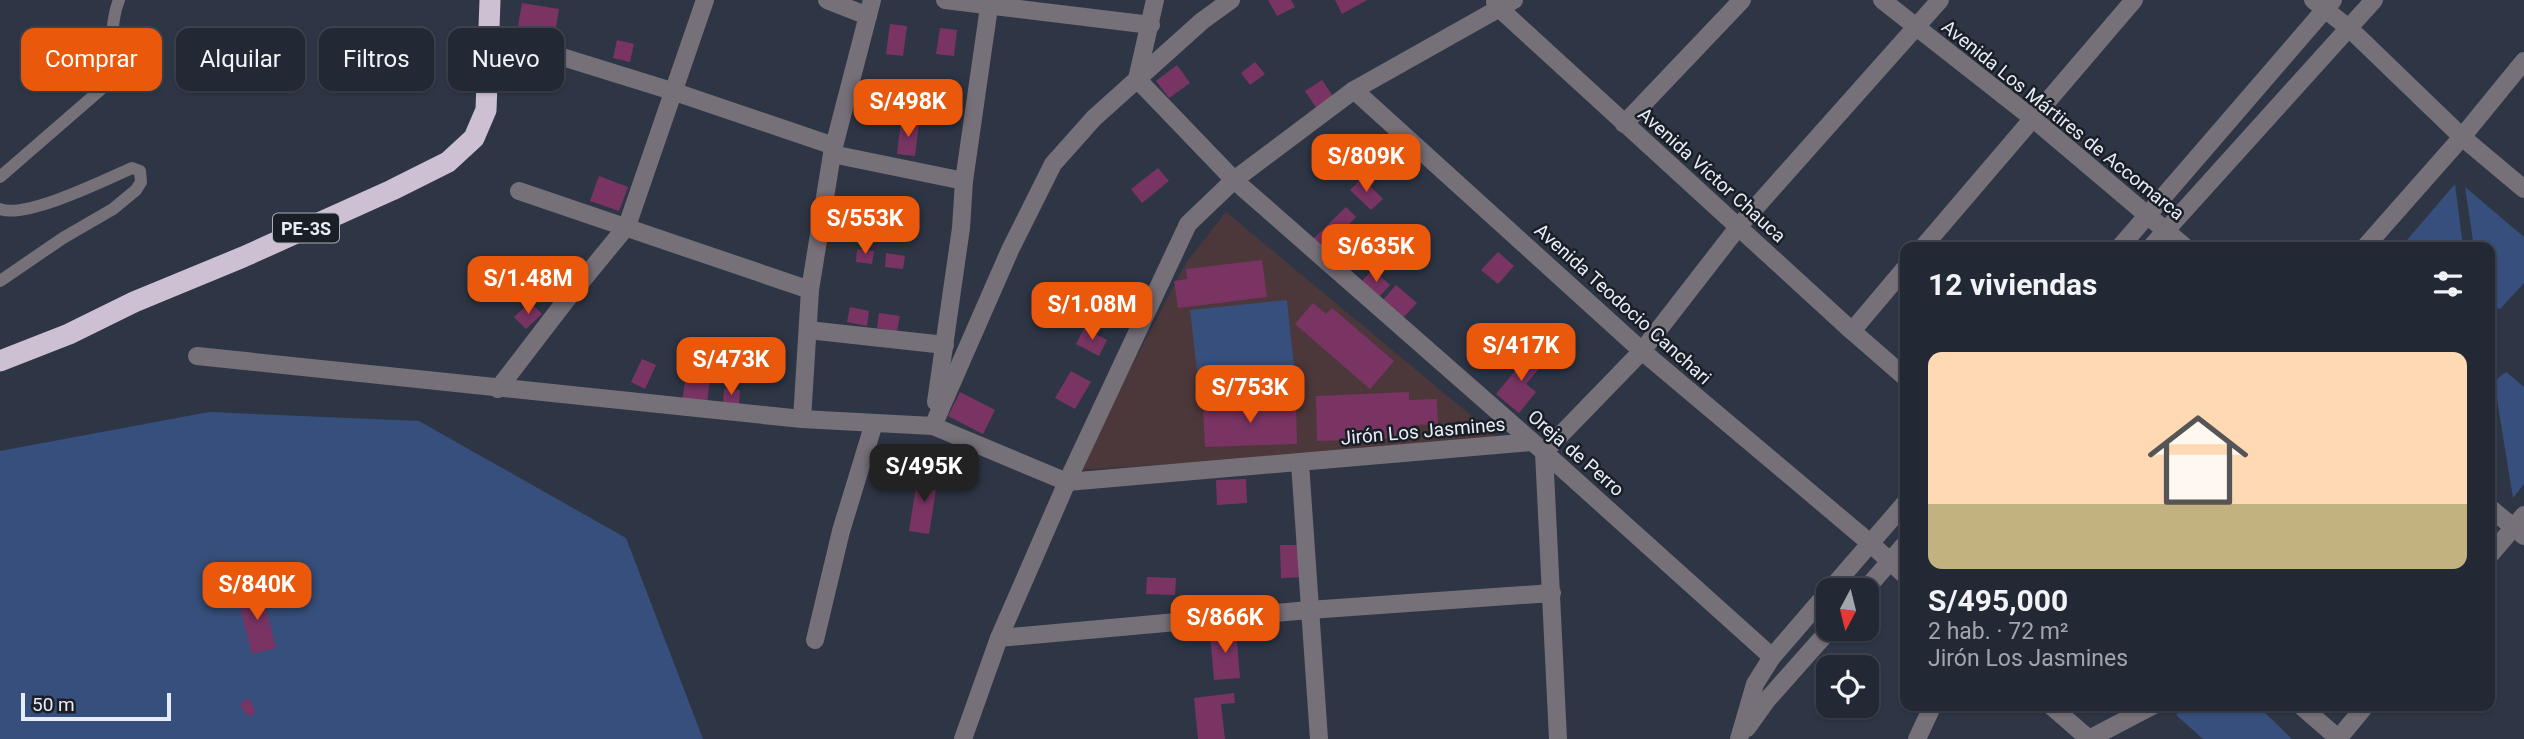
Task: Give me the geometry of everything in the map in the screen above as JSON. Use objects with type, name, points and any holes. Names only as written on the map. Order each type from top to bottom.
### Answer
[{"type":"highway","name":"PE-3S","points":[[0,361],[69,334],[134,302],[243,257],[448,162],[474,138],[486,110],[490,0]]},
{"type":"street","points":[[498,389],[627,226],[705,0]]},
{"type":"street","points":[[802,419],[810,290],[833,150],[870,8],[827,0]]},
{"type":"street","points":[[945,0],[990,2],[1151,26]]},
{"type":"street","points":[[1137,79],[1155,0]]},
{"type":"street","points":[[933,426],[1010,250],[1053,164],[1094,118],[1202,21],[1231,0]]},
{"type":"street","points":[[1624,124],[1742,0]]},
{"type":"street","name":"Avenida Los Mártires de Accomarca","points":[[1882,0],[2031,117],[2179,242]]},
{"type":"street","points":[[1558,739],[1552,593],[1538,447],[1643,351],[1739,226],[1940,0]]},
{"type":"street","points":[[1927,242],[2031,117],[2134,0]]},
{"type":"street","points":[[2155,242],[2374,0]]},
{"type":"street","points":[[933,426],[990,2]]},
{"type":"street","points":[[963,739],[999,638],[1067,482],[1188,224],[1234,180],[1354,90],[1503,3]]},
{"type":"street","name":"Avenida Víctor Chauca","points":[[1503,3],[1624,124],[1900,373]]},
{"type":"street","points":[[2124,242],[2323,3],[2462,137],[2524,189]]},
{"type":"street","points":[[564,58],[675,92],[833,150],[964,181]]},
{"type":"street","points":[[2369,242],[2462,137],[2524,61]]},
{"type":"street","name":"Oreja de Perro","points":[[1137,79],[1234,180],[1772,657]]},
{"type":"street","name":"Avenida Teodocio Canchari","points":[[1354,90],[1643,351],[1900,570]]},
{"type":"street","points":[[519,191],[810,290]]},
{"type":"street","points":[[1852,331],[1900,274]]},
{"type":"street","points":[[808,330],[945,345]]},
{"type":"street","points":[[197,356],[802,419],[933,426],[1067,482]]},
{"type":"street","points":[[815,640],[841,531],[874,423]]},
{"type":"street","name":"Jirón Los Jasmines","points":[[1067,482],[1538,447]]},
{"type":"street","points":[[1300,463],[1319,739]]},
{"type":"street","points":[[1839,578],[1900,509]]},
{"type":"street","points":[[2495,511],[2520,526],[2495,550]]},
{"type":"street","points":[[1876,578],[1900,551]]},
{"type":"street","points":[[999,638],[1309,610],[1552,593]]},
{"type":"street","points":[[1739,739],[1755,684],[1772,657],[1816,605]]},
{"type":"street","points":[[1739,739],[1767,700],[1819,641]]},
{"type":"street","points":[[1917,739],[1930,711]]},
{"type":"street","points":[[2057,711],[2089,739],[2143,711]]},
{"type":"street","points":[[2307,711],[2338,739],[2360,711]]},
{"type":"lane","points":[[0,177],[106,85],[112,67],[113,14],[119,0]]},
{"type":"lane","points":[[0,209],[12,212],[65,198],[132,168],[140,171],[141,182],[136,190],[113,209],[63,238],[0,281]]},
{"type":"shaded area","points":[[2455,184],[2462,242],[2405,242]]},
{"type":"shaded area","points":[[2465,187],[2524,237],[2524,283],[2500,309],[2495,308],[2495,242],[2473,242]]},
{"type":"shaded area","points":[[1226,212],[1504,443],[1077,470],[1186,263]]},
{"type":"shaded area","points":[[1287,300],[1296,386],[1200,396],[1190,310]]},
{"type":"shaded area","points":[[2506,372],[2524,387],[2524,484],[2513,498],[2495,387],[2495,380]]},
{"type":"shaded area","points":[[209,412],[419,421],[626,538],[703,739],[0,739],[0,451]]},
{"type":"shaded area","points":[[2179,711],[2263,711],[2292,739],[2203,739],[2176,715]]},
{"type":"building","points":[[1268,0],[1291,0],[1295,7],[1277,16]]},
{"type":"building","points":[[1335,0],[1367,0],[1342,14]]},
{"type":"building","points":[[522,3],[559,9],[556,28],[518,26]]},
{"type":"building","points":[[890,24],[907,26],[903,56],[886,54]]},
{"type":"building","points":[[940,28],[957,30],[954,56],[936,54]]},
{"type":"building","points":[[617,40],[634,44],[630,62],[613,58]]},
{"type":"building","points":[[1255,62],[1265,74],[1250,85],[1241,73]]},
{"type":"building","points":[[1177,65],[1190,83],[1169,98],[1156,81]]},
{"type":"building","points":[[1322,80],[1334,98],[1317,109],[1305,91]]},
{"type":"building","points":[[901,121],[919,123],[915,156],[897,154]]},
{"type":"building","points":[[1158,168],[1169,181],[1142,203],[1131,189]]},
{"type":"building","points":[[599,176],[628,187],[619,211],[590,201]]},
{"type":"building","points":[[1362,178],[1383,199],[1371,210],[1350,190]]},
{"type":"building","points":[[1346,207],[1356,217],[1338,236],[1344,242],[1330,256],[1313,239]]},
{"type":"building","points":[[857,249],[874,251],[872,264],[856,262]]},
{"type":"building","points":[[1498,252],[1514,266],[1498,284],[1481,270]]},
{"type":"building","points":[[886,253],[905,256],[903,269],[885,267]]},
{"type":"building","points":[[1262,260],[1267,297],[1178,308],[1174,281],[1187,279],[1186,269]]},
{"type":"building","points":[[1373,269],[1390,285],[1378,298],[1361,282]]},
{"type":"building","points":[[1396,285],[1417,303],[1402,319],[1382,301]]},
{"type":"building","points":[[530,302],[542,314],[526,329],[514,317]]},
{"type":"building","points":[[1313,303],[1326,314],[1332,308],[1394,361],[1370,389],[1295,324]]},
{"type":"building","points":[[850,307],[869,311],[867,326],[847,322]]},
{"type":"building","points":[[879,313],[900,316],[897,331],[877,328]]},
{"type":"building","points":[[1084,328],[1107,340],[1099,356],[1076,344]]},
{"type":"building","points":[[1533,349],[1546,360],[1526,384],[1536,392],[1519,413],[1496,394]]},
{"type":"building","points":[[642,359],[656,365],[645,389],[631,382]]},
{"type":"building","points":[[1071,371],[1091,382],[1075,409],[1055,398]]},
{"type":"building","points":[[686,375],[710,378],[707,404],[682,401]]},
{"type":"building","points":[[724,389],[740,390],[739,405],[723,404]]},
{"type":"building","points":[[960,392],[995,410],[983,434],[948,416]]},
{"type":"building","points":[[1409,392],[1409,400],[1437,399],[1438,424],[1413,425],[1414,438],[1317,441],[1316,396]]},
{"type":"building","points":[[1296,403],[1297,444],[1205,447],[1203,406]]},
{"type":"building","points":[[918,474],[938,477],[929,534],[909,531]]},
{"type":"building","points":[[1246,479],[1247,503],[1217,505],[1216,480]]},
{"type":"building","points":[[1280,545],[1301,545],[1302,577],[1281,578]]},
{"type":"building","points":[[1147,577],[1176,578],[1175,595],[1146,594]]},
{"type":"building","points":[[261,590],[276,648],[252,654],[237,596]]},
{"type":"building","points":[[1236,631],[1240,678],[1214,680],[1210,633]]},
{"type":"building","points":[[1234,693],[1235,703],[1221,704],[1225,739],[1198,739],[1194,698]]},
{"type":"building","points":[[248,698],[256,712],[248,717],[240,704]]}]
